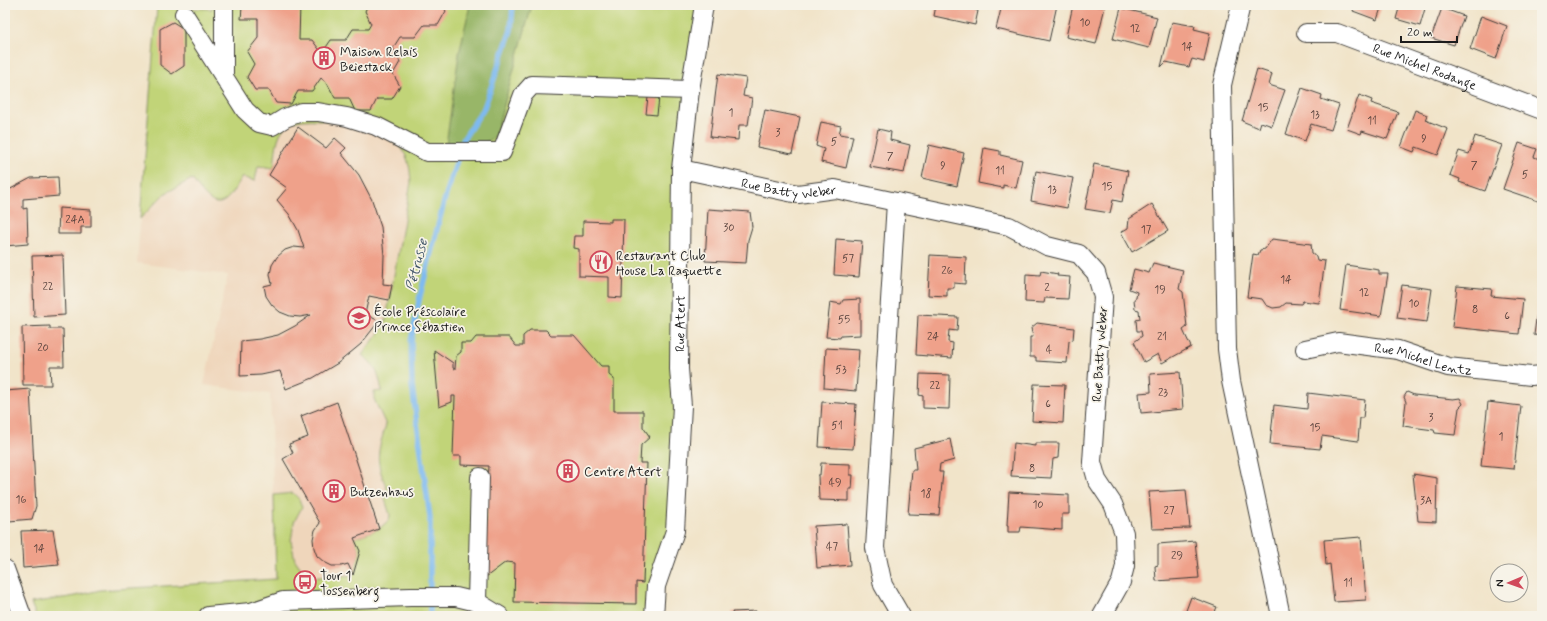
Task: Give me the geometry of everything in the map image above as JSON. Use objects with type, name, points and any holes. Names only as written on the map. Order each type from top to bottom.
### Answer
[{"type":"street","points":[[224,5],[224,75]]},
{"type":"street","name":"Rue Atert","points":[[654,616],[656,586],[675,531],[682,406],[679,369],[681,170],[690,90],[704,5]]},
{"type":"street","points":[[1241,5],[1222,85],[1227,349],[1231,381],[1281,616]]},
{"type":"street","points":[[184,14],[245,110],[259,123],[272,126],[284,118],[301,112],[318,112],[346,117],[376,126],[427,152],[502,152],[523,95],[532,85],[690,90]]},
{"type":"street","name":"Rue Michel Rodange","points":[[1306,33],[1337,33],[1542,110]]},
{"type":"street","name":"Rue Batty Weber","points":[[681,170],[798,194],[835,189],[1009,226],[1047,246],[1079,254],[1096,273],[1103,297],[1092,462],[1097,480],[1113,504],[1124,533],[1122,582],[1102,616]]},
{"type":"street","points":[[896,202],[875,548],[883,585],[901,616]]},
{"type":"street","name":"Rue Michel Lentz","points":[[1305,349],[1338,342],[1398,350],[1448,367],[1531,376],[1542,375]]},
{"type":"street","points":[[477,602],[480,476]]},
{"type":"street","points":[[7,576],[22,616]]},
{"type":"street","points":[[208,616],[251,612],[283,601],[415,597],[452,597],[477,602],[500,616]]},
{"type":"shaded area","points":[[150,94],[274,168],[279,134],[288,124],[301,119],[318,119],[374,131],[400,146],[410,163],[411,182],[385,325],[362,355],[372,362],[379,375],[382,392],[374,399],[386,425],[379,448],[377,463],[389,495],[384,497],[390,515],[389,521],[379,529],[354,538],[360,551],[353,575],[276,579],[270,394],[204,385],[228,275],[137,263]]},
{"type":"green space","points":[[212,5],[704,5],[690,90],[675,531],[654,616],[36,616],[31,603],[76,596],[100,590],[276,579],[274,495],[293,493],[299,499],[302,507],[294,522],[291,541],[295,560],[305,574],[306,578],[353,575],[360,551],[354,538],[379,529],[389,520],[390,515],[384,496],[389,494],[379,467],[378,460],[380,445],[386,425],[374,399],[374,392],[382,391],[380,380],[374,367],[362,355],[385,325],[411,182],[407,159],[400,147],[392,140],[363,128],[327,121],[296,121],[287,125],[280,134],[274,168],[258,166],[255,181],[242,177],[229,197],[218,203],[213,202],[207,197],[192,179],[164,194],[140,219],[157,7],[212,9]]},
{"type":"green space","points":[[470,5],[532,5],[495,137],[481,145],[446,145],[459,54]]},
{"type":"building","name":"Maison Relais Beiestack","points":[[237,5],[300,5],[299,40],[312,40],[322,53],[331,40],[346,40],[353,29],[368,29],[371,24],[365,11],[368,5],[442,5],[446,11],[438,25],[424,25],[415,37],[400,37],[393,48],[400,62],[393,74],[400,86],[392,99],[377,99],[371,111],[355,111],[349,98],[335,98],[327,83],[321,78],[312,91],[298,91],[291,104],[276,103],[269,90],[255,90],[247,77],[254,64],[247,52],[258,38],[258,19],[241,19],[242,7],[237,7]]},
{"type":"building","points":[[936,5],[974,5],[973,9],[978,11],[975,25],[934,16]]},
{"type":"building","points":[[1002,5],[1057,5],[1049,41],[996,29]]},
{"type":"building","points":[[1073,5],[1105,7],[1096,44],[1066,37]]},
{"type":"building","points":[[1355,5],[1382,5],[1377,20],[1353,11]]},
{"type":"building","points":[[1400,5],[1426,5],[1420,26],[1396,19]]},
{"type":"building","points":[[1121,8],[1157,17],[1149,48],[1113,39]]},
{"type":"building","points":[[1442,8],[1464,16],[1454,45],[1431,38]]},
{"type":"building","points":[[1481,16],[1507,26],[1496,59],[1470,49]]},
{"type":"building","points":[[173,22],[184,29],[184,66],[172,74],[160,65],[160,29]]},
{"type":"building","points":[[1172,22],[1195,26],[1194,29],[1210,33],[1204,62],[1192,59],[1189,67],[1166,62],[1161,67]]},
{"type":"building","points":[[1257,69],[1272,74],[1269,85],[1285,90],[1272,126],[1261,122],[1259,128],[1242,121]]},
{"type":"building","points":[[718,74],[746,78],[743,96],[752,98],[748,125],[739,125],[738,140],[710,137]]},
{"type":"building","points":[[1302,88],[1322,95],[1321,99],[1339,105],[1331,130],[1311,124],[1305,141],[1286,134]]},
{"type":"building","points":[[1359,95],[1372,100],[1371,103],[1398,112],[1387,139],[1362,131],[1361,134],[1347,129]]},
{"type":"building","points":[[648,97],[659,98],[657,115],[646,114]]},
{"type":"building","points":[[765,110],[800,117],[792,154],[757,147]]},
{"type":"building","points":[[1415,110],[1427,115],[1425,120],[1448,129],[1438,155],[1416,147],[1414,152],[1401,147]]},
{"type":"building","points":[[821,122],[841,126],[839,134],[853,136],[846,168],[821,162],[824,149],[816,146]]},
{"type":"building","points":[[298,127],[326,148],[335,138],[346,148],[341,153],[359,175],[372,200],[381,227],[384,255],[383,284],[392,285],[389,300],[369,296],[365,314],[379,321],[361,344],[338,363],[313,378],[286,389],[280,371],[261,375],[240,376],[241,341],[278,335],[311,315],[300,317],[290,316],[280,312],[272,305],[266,296],[264,286],[272,284],[270,274],[272,265],[277,257],[285,250],[294,247],[304,248],[298,230],[289,214],[277,200],[287,188],[269,175]]},
{"type":"building","points":[[878,129],[891,132],[890,140],[910,145],[904,173],[870,167]]},
{"type":"building","points":[[1475,136],[1502,145],[1485,191],[1459,182],[1460,179],[1450,175],[1459,151],[1469,154]]},
{"type":"building","points":[[1519,143],[1537,149],[1534,157],[1542,160],[1541,202],[1503,189]]},
{"type":"building","points":[[929,145],[964,153],[957,186],[922,178]]},
{"type":"building","points":[[984,148],[1000,151],[1000,155],[1022,160],[1016,188],[1003,185],[1003,188],[978,183]]},
{"type":"building","points":[[1094,164],[1128,171],[1122,202],[1113,200],[1110,213],[1085,209]]},
{"type":"building","points":[[1036,171],[1073,178],[1067,208],[1031,201]]},
{"type":"building","points":[[58,177],[59,196],[23,199],[23,209],[27,208],[28,244],[5,246],[5,192],[31,178]]},
{"type":"building","points":[[1152,204],[1168,231],[1132,252],[1121,232],[1128,228],[1129,219]]},
{"type":"building","points":[[59,208],[91,210],[91,227],[81,227],[81,234],[58,234]]},
{"type":"building","points":[[708,209],[750,212],[752,227],[748,240],[746,263],[705,261]]},
{"type":"building","name":"Restaurant Club House La Raquette","points":[[611,219],[624,219],[622,298],[609,297],[609,277],[579,276],[579,249],[573,248],[574,236],[583,236],[583,221],[611,222]]},
{"type":"building","points":[[836,239],[862,241],[859,277],[834,275]]},
{"type":"building","points":[[1272,239],[1311,244],[1312,253],[1316,256],[1317,260],[1325,261],[1319,303],[1303,301],[1301,304],[1286,303],[1281,307],[1273,308],[1266,305],[1262,299],[1247,297],[1253,254],[1258,255],[1260,250],[1265,249]]},
{"type":"building","points":[[63,255],[65,315],[34,317],[32,256]]},
{"type":"building","points":[[930,255],[966,257],[965,284],[954,283],[954,288],[947,288],[947,296],[928,295]]},
{"type":"building","points":[[1153,263],[1183,270],[1179,289],[1183,292],[1187,327],[1183,330],[1191,347],[1162,363],[1158,354],[1144,362],[1134,342],[1142,336],[1141,331],[1137,331],[1136,320],[1140,319],[1139,310],[1135,309],[1134,299],[1136,298],[1137,292],[1129,289],[1134,269],[1149,273]]},
{"type":"building","points":[[1346,265],[1379,270],[1379,274],[1388,274],[1381,316],[1340,310]]},
{"type":"building","points":[[1041,271],[1058,274],[1057,276],[1070,277],[1068,299],[1045,298],[1044,303],[1025,302],[1026,274],[1040,275]]},
{"type":"building","points":[[1402,285],[1432,289],[1427,322],[1397,318]]},
{"type":"building","points":[[1457,286],[1492,289],[1491,296],[1523,299],[1519,334],[1452,327]]},
{"type":"building","points":[[1539,296],[1542,297],[1542,336],[1534,335]]},
{"type":"building","points":[[860,299],[860,335],[841,336],[840,338],[826,337],[830,302],[841,304],[843,300]]},
{"type":"building","points":[[918,315],[958,317],[957,331],[949,330],[948,342],[953,343],[952,358],[916,355]]},
{"type":"building","points":[[1037,323],[1074,328],[1073,340],[1069,341],[1067,363],[1036,361],[1036,357],[1030,357],[1030,337],[1033,337],[1031,328]]},
{"type":"building","points":[[50,326],[50,329],[63,329],[64,366],[50,366],[51,385],[23,385],[22,327]]},
{"type":"building","name":"Centre Atert","points":[[530,330],[546,330],[551,335],[574,335],[601,366],[609,366],[609,375],[614,379],[614,411],[643,411],[643,427],[650,437],[641,445],[640,463],[647,463],[643,583],[636,582],[636,604],[514,602],[515,563],[506,562],[482,580],[489,466],[461,465],[461,456],[453,456],[455,396],[452,396],[452,402],[439,407],[434,350],[453,363],[453,368],[455,369],[456,356],[461,352],[461,343],[471,343],[476,337],[509,337],[516,346],[523,346],[523,336]]},
{"type":"building","points":[[826,348],[859,350],[856,391],[824,388]]},
{"type":"building","points":[[1180,372],[1183,409],[1141,413],[1139,393],[1151,392],[1150,374]]},
{"type":"building","points":[[920,374],[950,375],[949,409],[923,408],[923,396],[919,395]]},
{"type":"building","points":[[1034,384],[1065,385],[1063,423],[1032,421]]},
{"type":"building","points":[[30,389],[36,506],[32,519],[9,521],[5,464],[5,391]]},
{"type":"building","points":[[1407,392],[1414,395],[1453,399],[1460,398],[1463,404],[1459,408],[1455,435],[1435,433],[1434,430],[1403,426],[1406,402],[1404,397]]},
{"type":"building","points":[[1308,393],[1365,400],[1363,418],[1360,418],[1358,441],[1322,436],[1320,449],[1270,444],[1274,405],[1307,409]]},
{"type":"building","name":"Butzenhaus","points":[[337,402],[379,529],[354,538],[360,551],[353,575],[348,564],[332,566],[317,556],[313,539],[315,530],[320,523],[283,459],[293,453],[289,444],[308,437],[301,416]]},
{"type":"building","points":[[822,402],[856,404],[853,449],[819,447]]},
{"type":"building","points":[[1488,402],[1521,406],[1514,469],[1481,466]]},
{"type":"building","points":[[950,439],[954,460],[940,464],[939,472],[943,472],[939,515],[908,514],[912,470],[916,470],[914,448]]},
{"type":"building","points":[[1014,443],[1035,446],[1035,443],[1059,443],[1058,458],[1053,459],[1051,478],[1011,476]]},
{"type":"building","points":[[821,463],[850,464],[850,475],[853,475],[852,489],[849,489],[849,501],[819,500],[818,475],[820,475]]},
{"type":"building","points":[[1413,474],[1437,478],[1436,522],[1418,521]]},
{"type":"building","points":[[1186,490],[1190,528],[1152,529],[1149,492]]},
{"type":"building","points":[[1009,492],[1069,495],[1069,514],[1062,514],[1062,530],[1021,527],[1020,532],[1008,532]]},
{"type":"building","points":[[847,524],[850,565],[817,568],[814,526]]},
{"type":"building","points":[[53,530],[59,565],[23,568],[21,531]]},
{"type":"building","points":[[1361,537],[1366,600],[1334,602],[1330,564],[1326,565],[1324,540]]},
{"type":"building","points":[[1195,541],[1199,578],[1156,581],[1155,566],[1158,565],[1158,544]]},
{"type":"building","points":[[1191,597],[1217,607],[1213,616],[1184,616]]},
{"type":"building","points":[[756,611],[756,614],[769,613],[769,616],[733,616],[732,612]]},
{"type":"waterway","name":"Pétrusse","points":[[430,616],[430,517],[412,386],[411,341],[420,296],[445,198],[464,138],[484,108],[511,30],[513,5]]},
{"type":"place","name":"Maison Relais Beiestack","points":[[324,58]]},
{"type":"place","name":"Restaurant Club House La Raquette","points":[[601,262]]},
{"type":"place","name":"École Préscolaire Prince Sébastien","points":[[359,318]]},
{"type":"place","name":"Centre Atert","points":[[568,471]]},
{"type":"place","name":"Butzenhaus","points":[[334,491]]},
{"type":"place","name":"Tour 1 Tossenberg","points":[[305,582]]}]
